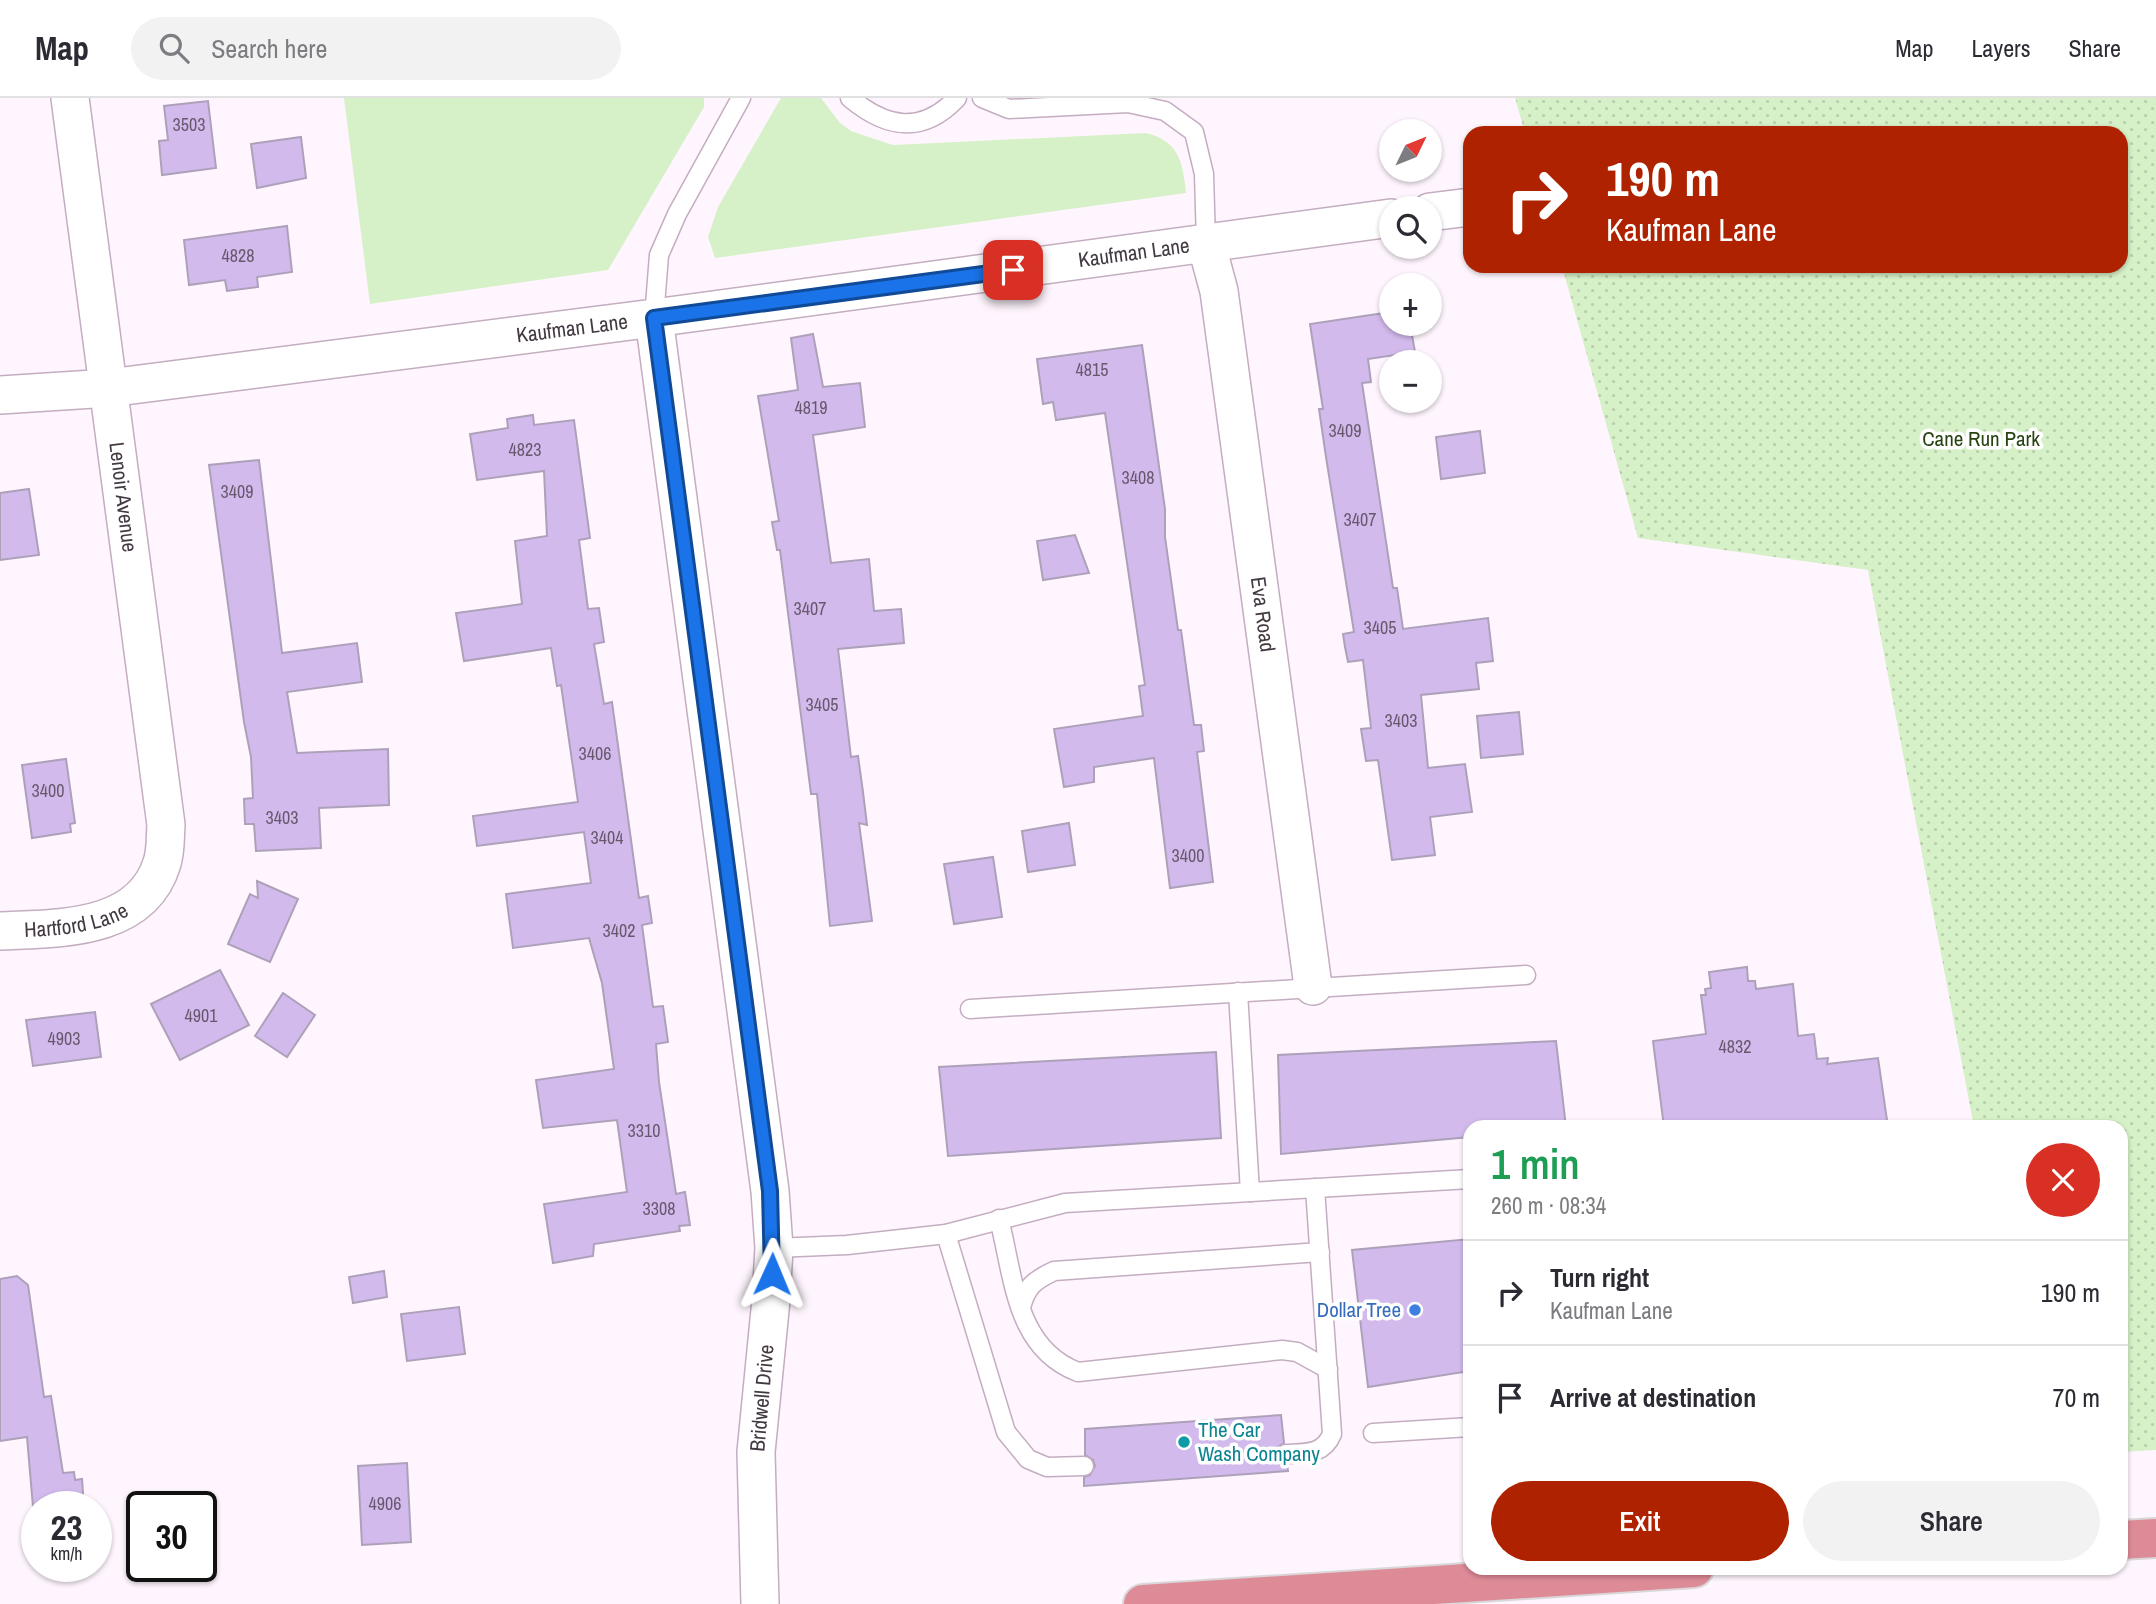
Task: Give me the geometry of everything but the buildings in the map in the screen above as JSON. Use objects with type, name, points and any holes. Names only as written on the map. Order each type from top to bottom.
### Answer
[{"type":"highway","points":[[2128,1540],[2156,1538]]},
{"type":"highway","points":[[1143,1604],[1541,1575]]},
{"type":"street","name":"Lenoir Avenue","points":[[70,98],[166,825],[163,861],[145,892]]},
{"type":"street","points":[[1442,210],[1463,208]]},
{"type":"street","name":"Kaufman Lane","points":[[0,396],[109,388],[654,318],[1379,220]]},
{"type":"street","name":"Eva Road","points":[[1206,243],[1219,291],[1313,986]]},
{"type":"street","name":"Bridwell Drive","points":[[654,318],[770,1191],[774,1248],[755,1452],[760,1604]]},
{"type":"street","name":"Hartford Lane","points":[[0,930],[67,928],[100,922],[125,910],[145,892]]},
{"type":"lane","points":[[654,318],[659,255],[677,214],[741,98]]},
{"type":"lane","points":[[850,98],[870,115],[902,126],[945,111],[957,98]]},
{"type":"lane","points":[[982,98],[1009,109],[1128,103],[1165,111],[1194,132],[1204,174],[1206,243]]},
{"type":"lane","points":[[970,1009],[1526,975]]},
{"type":"lane","points":[[1238,992],[1250,1192]]},
{"type":"lane","points":[[774,1248],[847,1245],[946,1234],[1065,1203],[1463,1178]]},
{"type":"lane","points":[[1286,1454],[1318,1452],[1327,1445],[1332,1434],[1315,1188]]},
{"type":"lane","points":[[999,1219],[1027,1329],[1039,1348],[1060,1365],[1078,1372],[1282,1350],[1297,1352],[1328,1369]]},
{"type":"lane","points":[[946,1234],[1006,1432],[1028,1459],[1047,1467],[1084,1466]]},
{"type":"lane","points":[[1021,1307],[1025,1292],[1036,1279],[1055,1271],[1320,1252]]},
{"type":"lane","points":[[1373,1433],[1463,1427]]},
{"type":"green space","points":[[344,98],[704,98],[704,107],[608,270],[370,304]]},
{"type":"green space","points":[[781,98],[821,98],[840,123],[851,131],[893,145],[1146,133],[1166,141],[1177,154],[1186,193],[715,258],[708,237],[718,207]]},
{"type":"green space","name":"Cane Run Park","points":[[1515,98],[2156,98],[2156,1450],[2128,1452],[2128,1120],[1973,1120],[1868,570],[1638,538],[1564,273],[2128,273],[2128,126],[1523,126]]},
{"type":"place","name":"Dollar Tree","points":[[1415,1310]]},
{"type":"place","name":"The Car Wash Company","points":[[1184,1442]]},
{"type":"route","points":[[772,1274],[774,1248],[770,1191],[654,318],[1013,270]]}]
